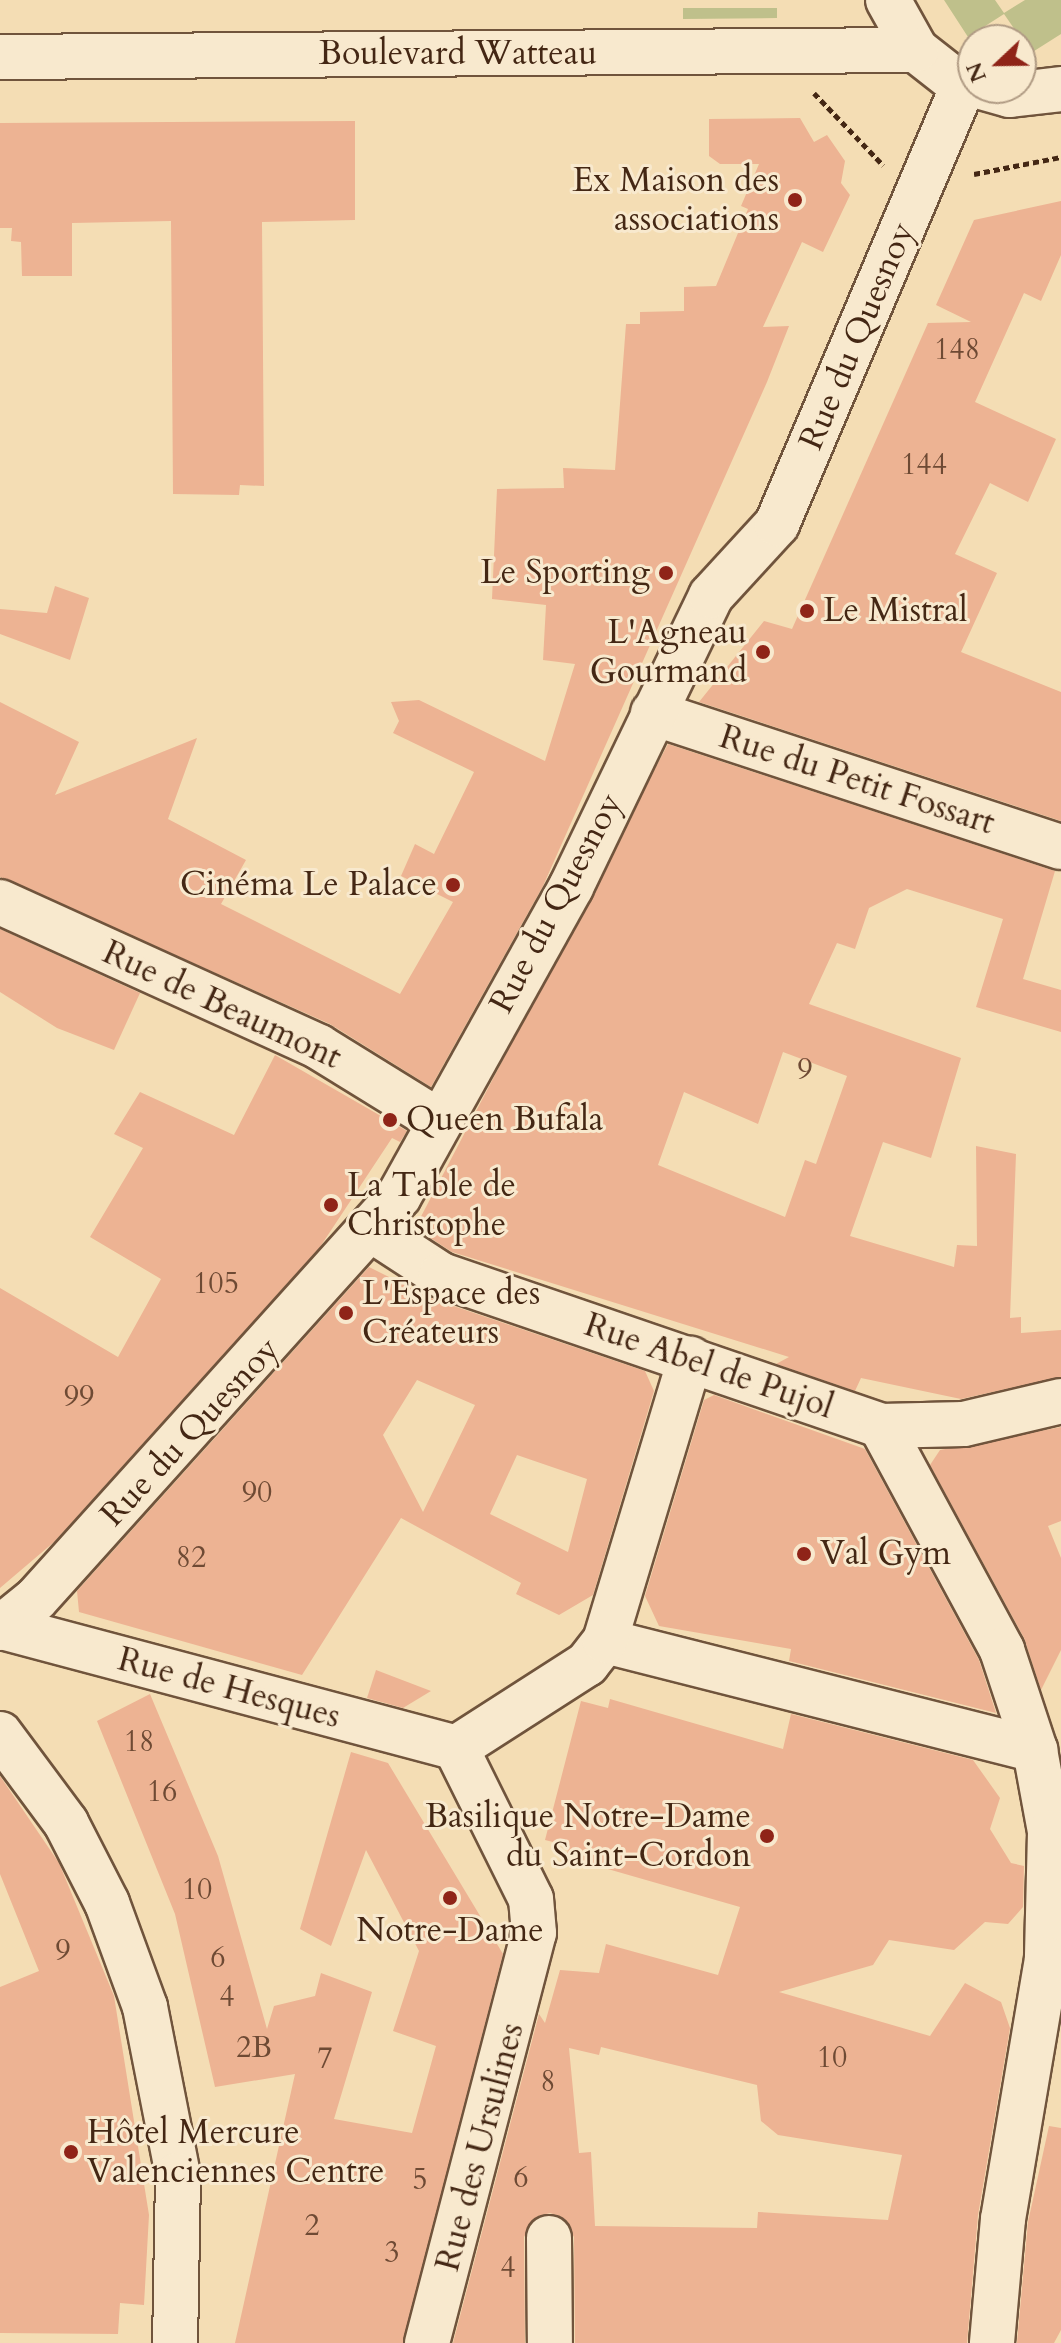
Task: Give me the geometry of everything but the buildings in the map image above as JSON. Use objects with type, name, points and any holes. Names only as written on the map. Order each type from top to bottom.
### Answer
[{"type":"street","points":[[888,0],[916,50],[957,79]]},
{"type":"street","name":"Boulevard Watteau","points":[[0,57],[916,50]]},
{"type":"street","points":[[1037,92],[1061,89]]},
{"type":"street","name":"Rue du Quesnoy","points":[[1,1628],[372,1230],[412,1175],[437,1120],[571,887],[711,596],[777,524],[957,100]]},
{"type":"street","name":"Rue du Petit Fossart","points":[[653,713],[1061,847]]},
{"type":"street","name":"Rue de Beaumont","points":[[0,902],[341,1058],[437,1120]]},
{"type":"street","name":"Rue Abel de Pujol","points":[[372,1230],[441,1275],[881,1426],[964,1424],[1061,1401]]},
{"type":"street","points":[[456,1748],[587,1664],[605,1641],[690,1359]]},
{"type":"street","points":[[881,1426],[1002,1650],[1035,1750],[1051,1846],[1050,1929],[1003,2219],[992,2343]]},
{"type":"street","name":"Rue de Hesques","points":[[1,1628],[456,1748]]},
{"type":"street","points":[[605,1641],[1035,1750]]},
{"type":"street","points":[[0,1734],[66,1823],[122,1937],[145,2007],[178,2175],[175,2343]]},
{"type":"street","name":"Rue des Ursulines","points":[[427,2343],[533,1951],[531,1899],[456,1748]]},
{"type":"street","points":[[549,2238],[550,2343]]},
{"type":"path","points":[[814,98],[877,163]]},
{"type":"path","points":[[966,175],[1061,157]]},
{"type":"green space","points":[[944,0],[995,0],[1004,13],[1025,0],[1061,0],[1061,34],[1037,49],[1037,24],[1011,24],[1004,14],[988,24],[960,24]]},
{"type":"green space","points":[[683,8],[777,8],[777,18],[683,19]]},
{"type":"place","name":"Ex Maison des associations","points":[[795,200]]},
{"type":"place","name":"Le Sporting","points":[[666,573]]},
{"type":"place","name":"Le Mistral","points":[[807,611]]},
{"type":"place","name":"L'Agneau Gourmand","points":[[763,652]]},
{"type":"place","name":"Cinéma Le Palace","points":[[453,885]]},
{"type":"place","name":"Queen Bufala","points":[[390,1120]]},
{"type":"place","name":"La Table de Christophe","points":[[331,1205]]},
{"type":"place","name":"L'Espace des Créateurs","points":[[346,1313]]},
{"type":"place","name":"Val Gym","points":[[804,1554]]},
{"type":"place","name":"Basilique Notre-Dame du Saint-Cordon","points":[[767,1836]]},
{"type":"place","name":"Notre-Dame","points":[[450,1898]]},
{"type":"place","name":"Hôtel Mercure Valenciennes Centre","points":[[71,2152]]}]
